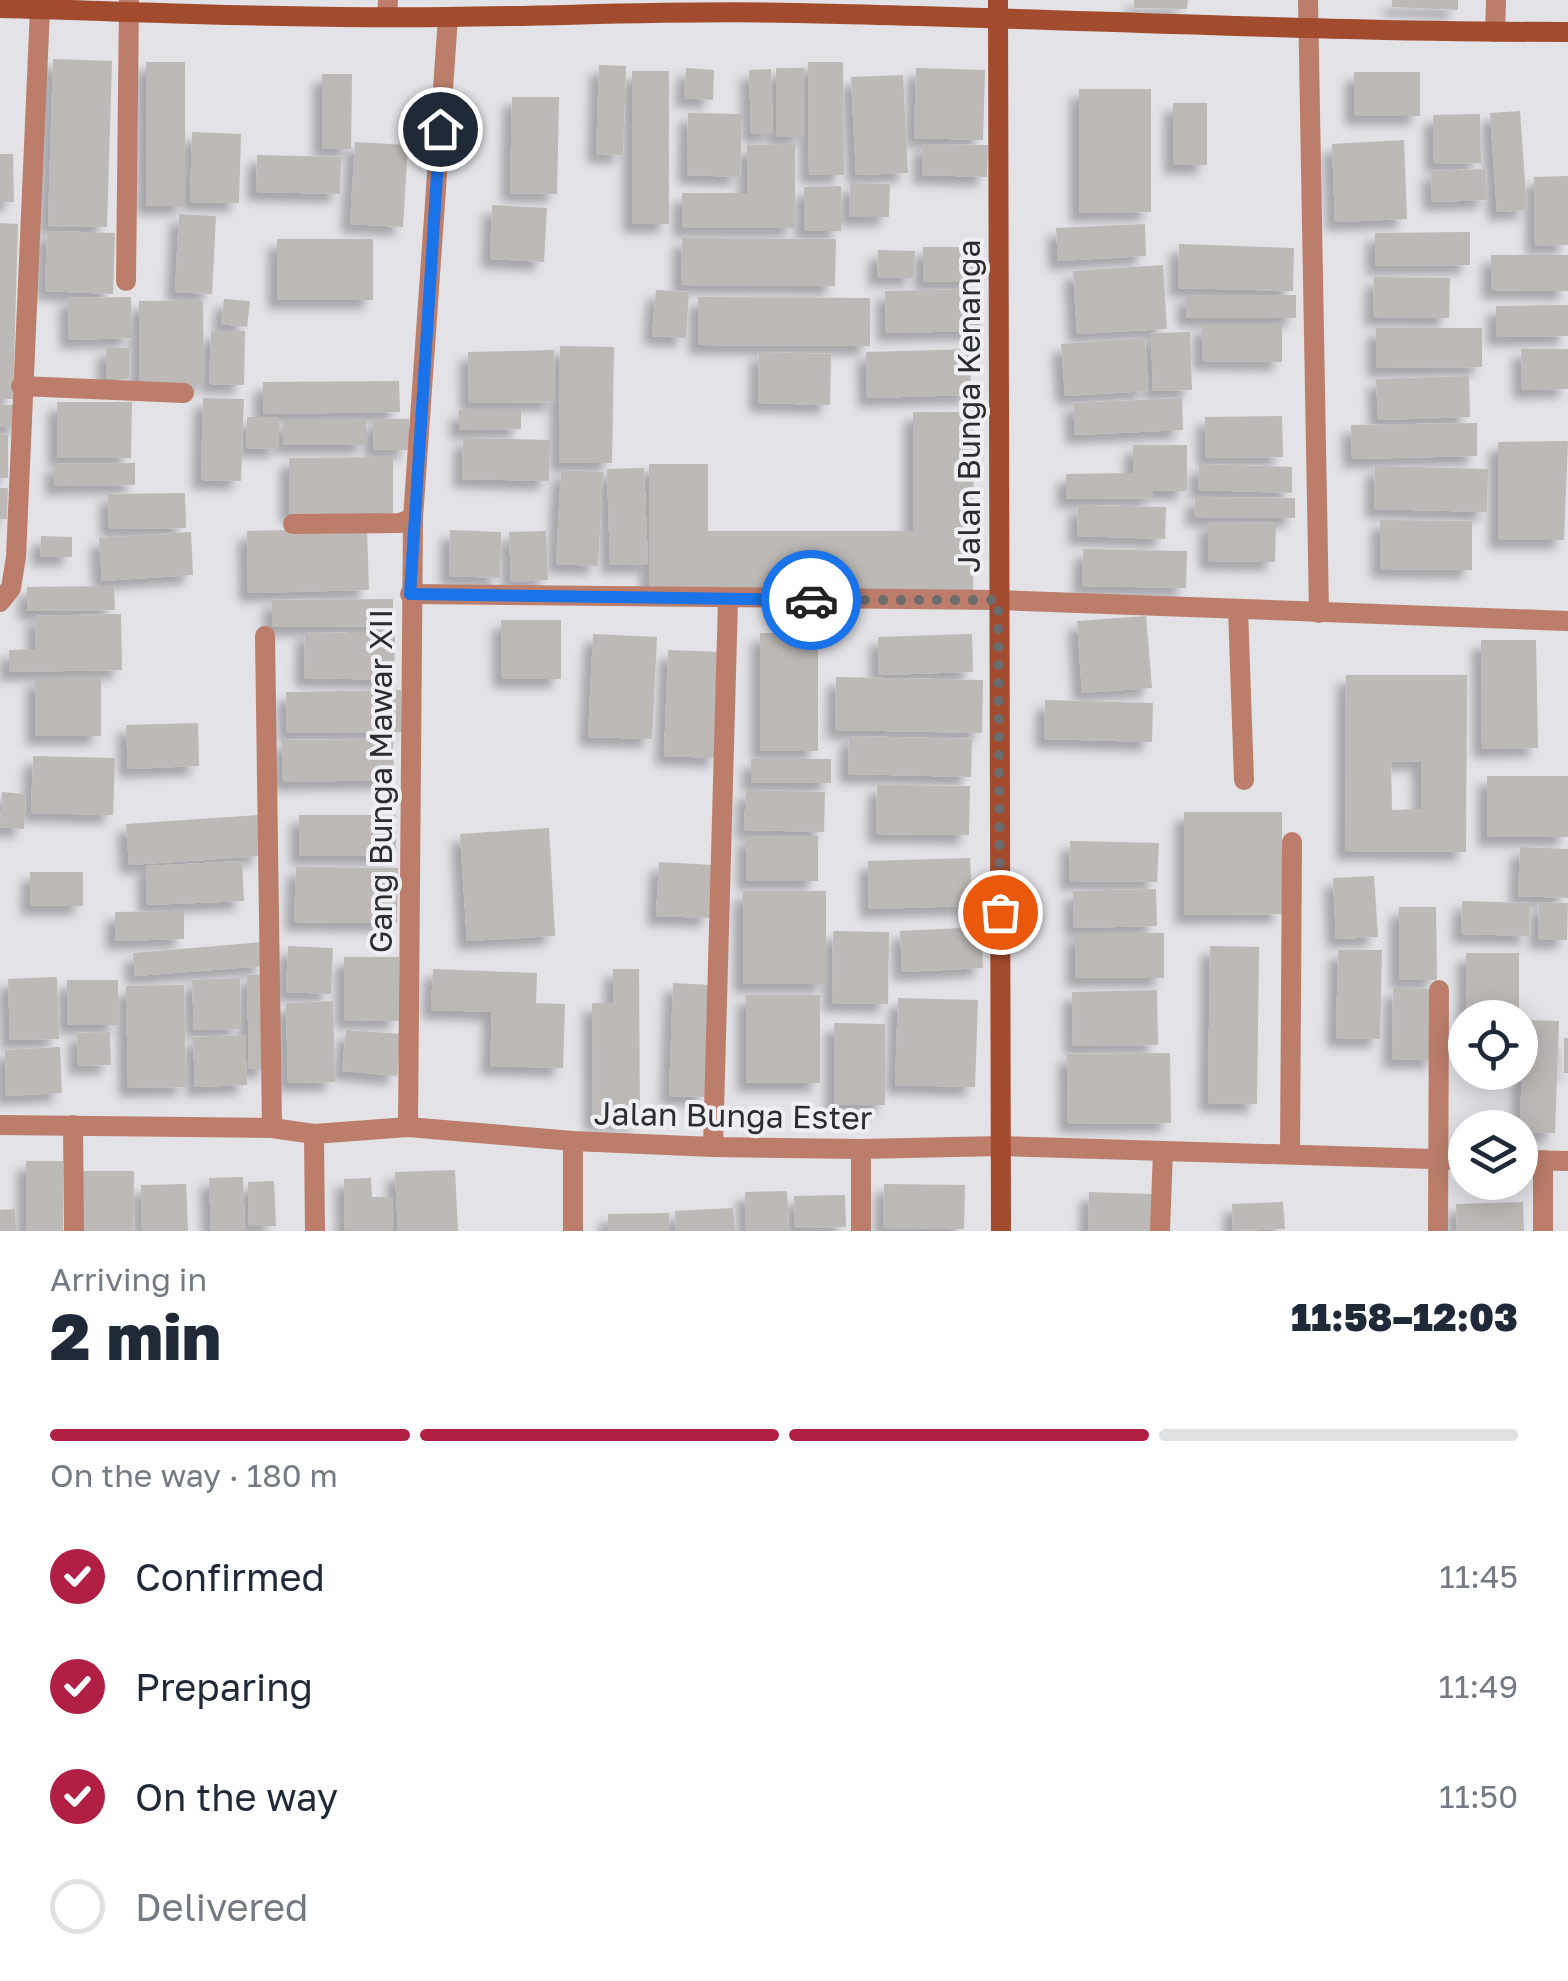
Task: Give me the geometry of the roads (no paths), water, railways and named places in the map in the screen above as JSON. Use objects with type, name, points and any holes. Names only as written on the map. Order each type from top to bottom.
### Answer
[{"type":"street","points":[[1308,0],[1319,613]]},
{"type":"street","points":[[1494,32],[1496,0]]},
{"type":"street","points":[[0,602],[14,577],[42,5]]},
{"type":"street","points":[[126,281],[129,6]]},
{"type":"street","points":[[0,8],[387,8],[448,17],[649,6],[791,6],[998,10],[1308,30],[1568,32]]},
{"type":"street","name":"Jalan Bunga Kenanga","points":[[998,10],[1001,1231]]},
{"type":"street","name":"Gang Bunga Mawar XII","points":[[408,1127],[410,594],[448,17]]},
{"type":"street","points":[[21,386],[184,393]]},
{"type":"street","points":[[294,524],[400,524],[413,518]]},
{"type":"street","points":[[410,594],[998,600],[1568,621]]},
{"type":"street","points":[[713,1147],[728,600]]},
{"type":"street","points":[[1238,609],[1244,780]]},
{"type":"street","points":[[264,636],[272,1128]]},
{"type":"street","points":[[1290,1154],[1292,842]]},
{"type":"street","points":[[1438,1231],[1440,990]]},
{"type":"street","name":"Jalan Bunga Ester","points":[[0,1125],[272,1128],[314,1134],[408,1127],[573,1141],[713,1147],[1000,1146],[1448,1159]]},
{"type":"street","points":[[74,1125],[74,1231]]},
{"type":"street","points":[[314,1134],[316,1231]]},
{"type":"street","points":[[573,1141],[574,1231]]},
{"type":"street","points":[[861,1231],[862,1149]]},
{"type":"street","points":[[1160,1231],[1163,1152]]},
{"type":"street","points":[[1538,1160],[1568,1160]]},
{"type":"street","points":[[1543,1160],[1543,1231]]}]
